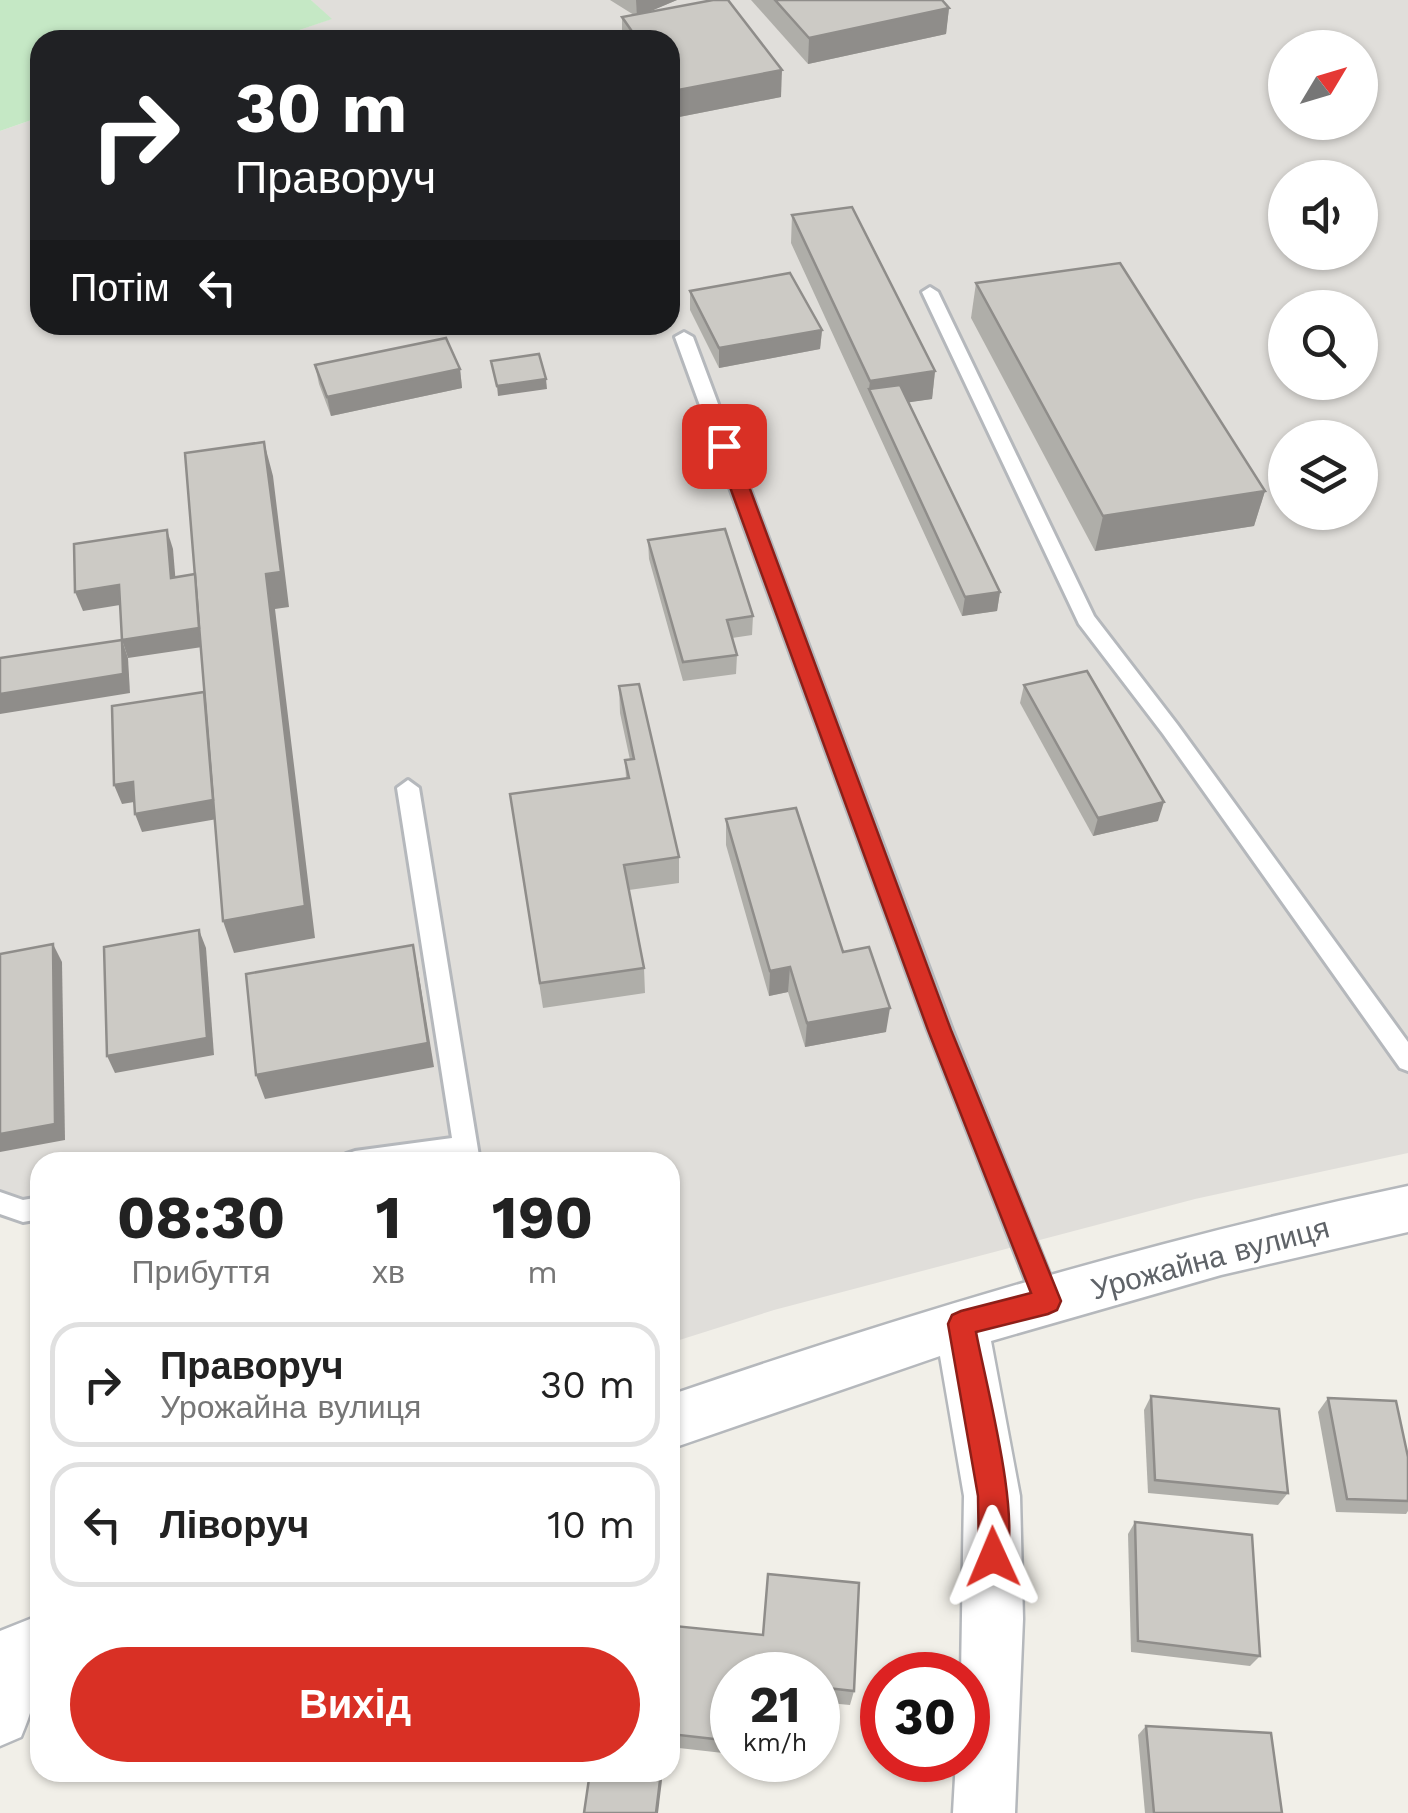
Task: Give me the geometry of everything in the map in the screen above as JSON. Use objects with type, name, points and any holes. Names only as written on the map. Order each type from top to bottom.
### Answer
[{"type":"street","name":"Урожайна вулиця","points":[[680,1419],[961,1324],[1207,1255],[1408,1209]]},
{"type":"street","points":[[961,1324],[992,1496],[994,1619],[984,1813]]},
{"type":"street","points":[[0,1716],[20,1652]]},
{"type":"lane","points":[[930,292],[1086,620],[1170,728],[1408,1061]]},
{"type":"lane","points":[[684,336],[940,1030],[1048,1301]]},
{"type":"lane","points":[[408,788],[466,1152]]},
{"type":"lane","points":[[0,1202],[30,1210]]},
{"type":"shaded area","points":[[311,0],[1408,0],[1408,1153],[1195,1199],[774,1310],[680,1340],[680,1152],[465,1152],[463,1147],[427,1152],[30,1152],[30,1207],[0,1203],[0,131],[30,120],[30,335],[680,335],[680,30],[299,30],[331,19]]},
{"type":"green space","points":[[0,0],[311,0],[332,19],[300,30],[30,30],[30,120],[0,131]]},
{"type":"building","points":[[728,0],[782,70],[680,90],[680,30],[631,30],[622,17]]},
{"type":"building","points":[[775,0],[942,0],[949,8],[809,38]]},
{"type":"building","points":[[852,207],[935,371],[870,381],[792,215]]},
{"type":"building","points":[[1120,263],[1265,491],[1103,516],[976,283]]},
{"type":"building","points":[[790,273],[822,330],[719,348],[690,291]]},
{"type":"building","points":[[446,338],[460,369],[327,397],[315,365]]},
{"type":"building","points":[[539,354],[546,379],[497,386],[491,361]]},
{"type":"building","points":[[900,385],[1000,592],[965,597],[869,389]]},
{"type":"building","points":[[264,442],[281,572],[266,574],[305,906],[223,921],[185,453]]},
{"type":"building","points":[[725,529],[753,616],[727,620],[737,655],[683,662],[648,540]]},
{"type":"building","points":[[167,530],[171,578],[195,574],[199,628],[122,640],[119,585],[75,592],[74,544]]},
{"type":"building","points":[[122,640],[123,674],[0,694],[0,658]]},
{"type":"building","points":[[1087,671],[1164,802],[1098,818],[1024,685]]},
{"type":"building","points":[[639,684],[679,857],[624,865],[644,968],[540,983],[510,794],[629,778],[625,760],[634,759],[619,686]]},
{"type":"building","points":[[204,692],[213,800],[135,814],[133,782],[114,785],[112,706]]},
{"type":"building","points":[[796,808],[843,952],[869,947],[890,1008],[807,1023],[790,967],[770,971],[726,819]]},
{"type":"building","points":[[199,930],[207,1038],[107,1056],[104,947]]},
{"type":"building","points":[[53,944],[55,1124],[0,1134],[0,954]]},
{"type":"building","points":[[413,945],[428,1043],[256,1075],[246,974]]},
{"type":"building","points":[[1151,1396],[1279,1409],[1288,1493],[1155,1480]]},
{"type":"building","points":[[1328,1398],[1396,1401],[1408,1457],[1408,1501],[1347,1499]]},
{"type":"building","points":[[1135,1522],[1252,1535],[1260,1656],[1138,1641]]},
{"type":"building","points":[[768,1574],[859,1583],[854,1691],[840,1689],[840,1652],[710,1652],[710,1739],[680,1735],[680,1627],[763,1635]]},
{"type":"building","points":[[1146,1726],[1271,1733],[1282,1813],[1154,1813]]},
{"type":"building","points":[[589,1782],[660,1782],[656,1813],[584,1813]]},
{"type":"route","points":[[724,446],[940,1030],[1048,1301],[961,1324],[992,1496],[993,1557]]}]
